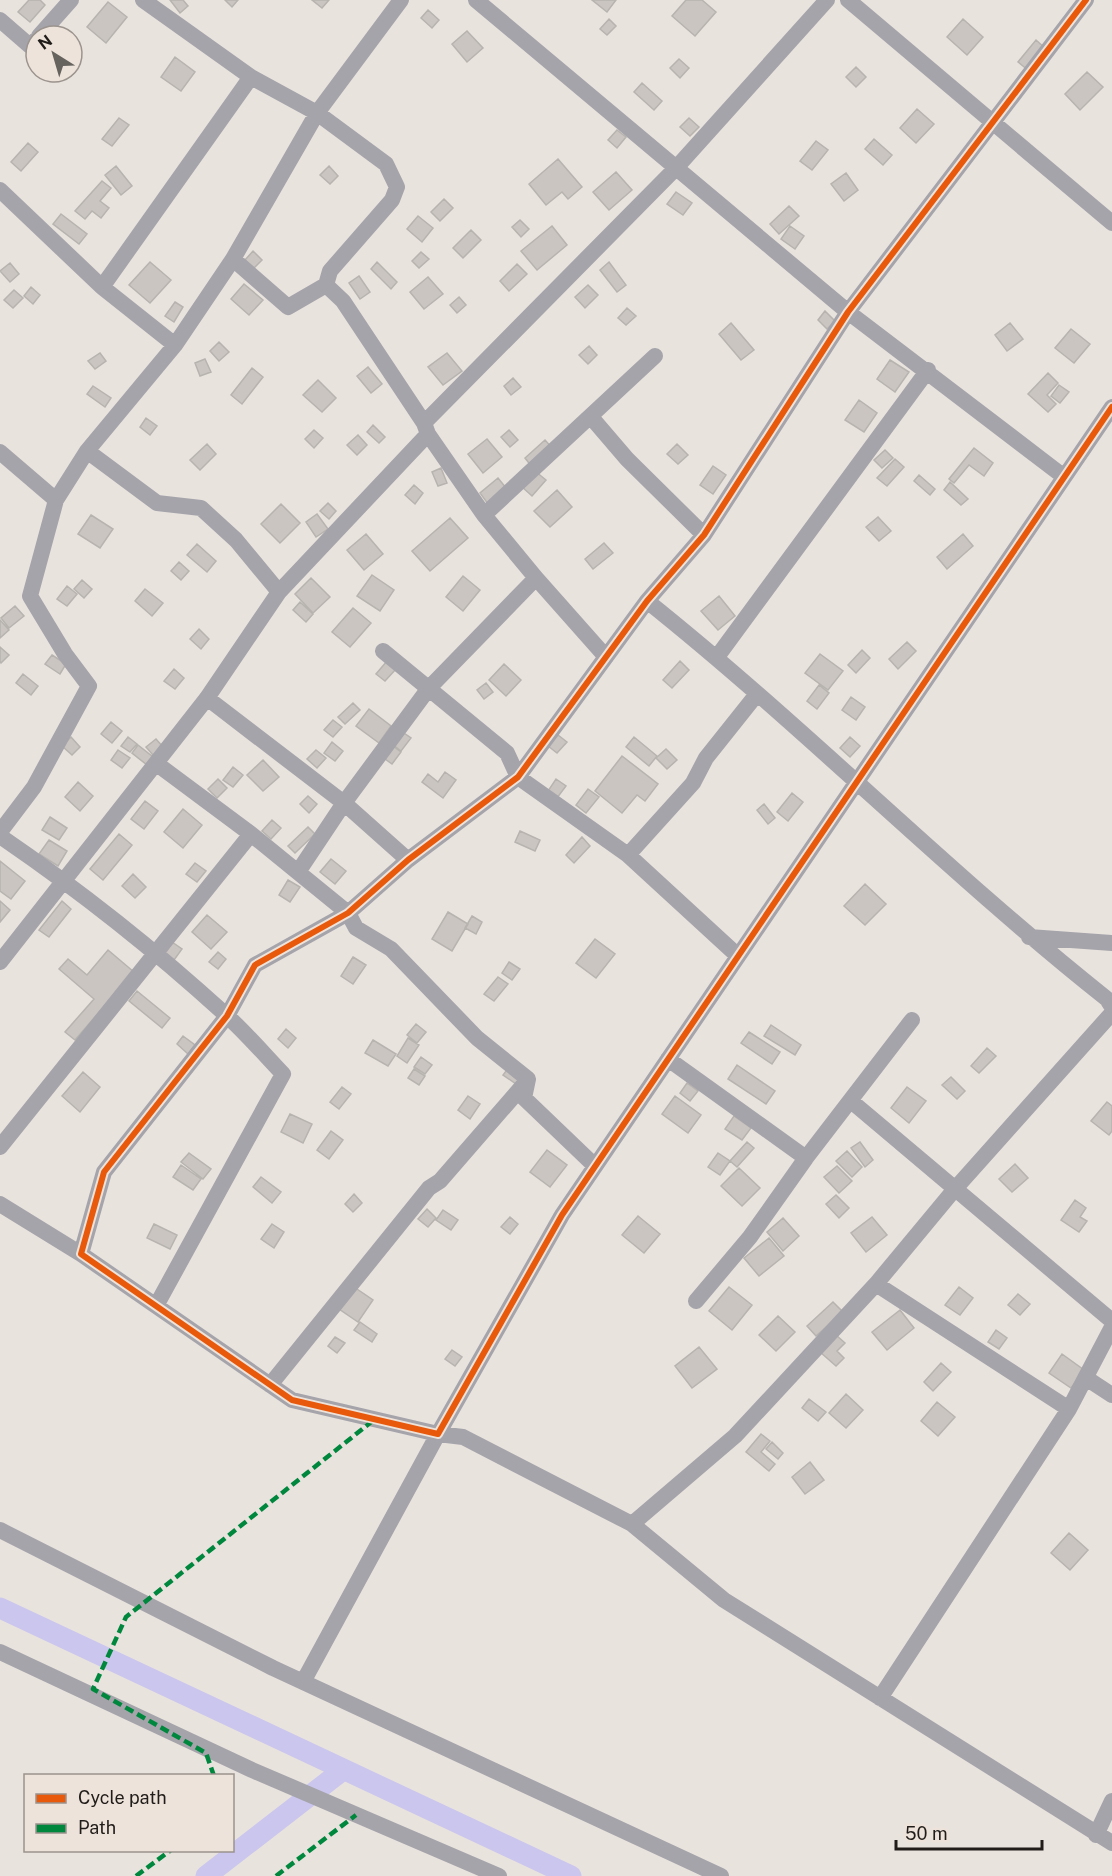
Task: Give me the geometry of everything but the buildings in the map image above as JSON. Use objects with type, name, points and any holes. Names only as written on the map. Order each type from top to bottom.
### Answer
[{"type":"street","points":[[50,24],[71,0]]},
{"type":"street","points":[[143,0],[251,77],[317,113],[386,164],[397,187],[392,200],[330,271],[326,285],[288,307],[233,259]]},
{"type":"street","points":[[156,1306],[283,1074],[227,1016],[154,953],[64,879],[0,834],[34,787],[89,686],[65,654],[30,596],[56,500],[87,451],[175,345],[233,259],[317,113],[401,0]]},
{"type":"street","points":[[476,0],[848,312],[928,370],[1063,476]]},
{"type":"street","points":[[0,962],[207,698],[279,592],[426,428],[676,168],[827,0]]},
{"type":"street","points":[[848,0],[1112,223]]},
{"type":"street","points":[[81,1254],[104,1172],[227,1016],[255,965],[348,913],[408,860],[518,777],[647,601],[704,535],[848,312],[1086,0]]},
{"type":"street","points":[[0,20],[24,41]]},
{"type":"street","points":[[102,287],[251,77]]},
{"type":"street","points":[[0,190],[102,287],[175,345]]},
{"type":"street","points":[[326,285],[343,301],[484,515],[606,657]]},
{"type":"street","points":[[484,515],[655,356]]},
{"type":"street","points":[[717,657],[928,370]]},
{"type":"street","points":[[303,1682],[438,1434],[562,1215],[1112,407]]},
{"type":"street","points":[[591,417],[627,459],[704,535]]},
{"type":"street","points":[[87,451],[157,503],[201,508],[236,540],[279,592]]},
{"type":"street","points":[[0,452],[56,500]]},
{"type":"street","points":[[298,872],[344,803],[429,688],[536,578]]},
{"type":"street","points":[[647,601],[717,657],[1029,937],[1107,999],[1112,1007]]},
{"type":"street","points":[[383,651],[507,753],[518,777],[628,855],[738,956]]},
{"type":"street","points":[[628,855],[693,783],[706,758],[757,694]]},
{"type":"street","points":[[207,698],[344,803],[408,860]]},
{"type":"street","points":[[157,764],[251,834],[348,913],[356,928],[391,950],[477,1038],[528,1079]]},
{"type":"street","points":[[0,1147],[251,834]]},
{"type":"street","points":[[1029,937],[1112,943]]},
{"type":"street","points":[[632,1524],[735,1436],[876,1284],[954,1190],[1112,1013]]},
{"type":"street","points":[[696,1301],[750,1237],[806,1158],[912,1020]]},
{"type":"street","points":[[668,1059],[806,1158]]},
{"type":"street","points":[[528,1079],[524,1098],[595,1166]]},
{"type":"street","points":[[270,1384],[429,1188],[440,1181],[528,1079]]},
{"type":"street","points":[[851,1101],[1112,1321]]},
{"type":"street","points":[[0,1204],[81,1254],[292,1400],[438,1434],[463,1437],[632,1524],[724,1600],[1112,1843]]},
{"type":"street","points":[[876,1284],[1069,1409]]},
{"type":"street","points":[[880,1698],[1069,1409],[1112,1328]]},
{"type":"street","points":[[1086,1378],[1112,1395]]},
{"type":"street","points":[[0,1530],[303,1682],[721,1876]]},
{"type":"street","points":[[0,1652],[252,1770],[500,1876]]},
{"type":"street","points":[[1096,1835],[1112,1802]]},
{"type":"waterway","points":[[0,1608],[571,1876]]},
{"type":"waterway","points":[[206,1876],[343,1770]]},
{"type":"marked path","points":[[213,1774],[206,1753],[93,1689],[126,1617],[375,1419]]},
{"type":"marked path","points":[[276,1876],[356,1815]]},
{"type":"marked path","points":[[136,1876],[168,1852]]},
{"type":"cycle path","points":[[1086,0],[848,312],[704,535],[647,601],[518,777],[408,860],[348,913],[255,965],[227,1016],[104,1172],[81,1254],[292,1400],[438,1434],[562,1215],[1112,407]]}]
